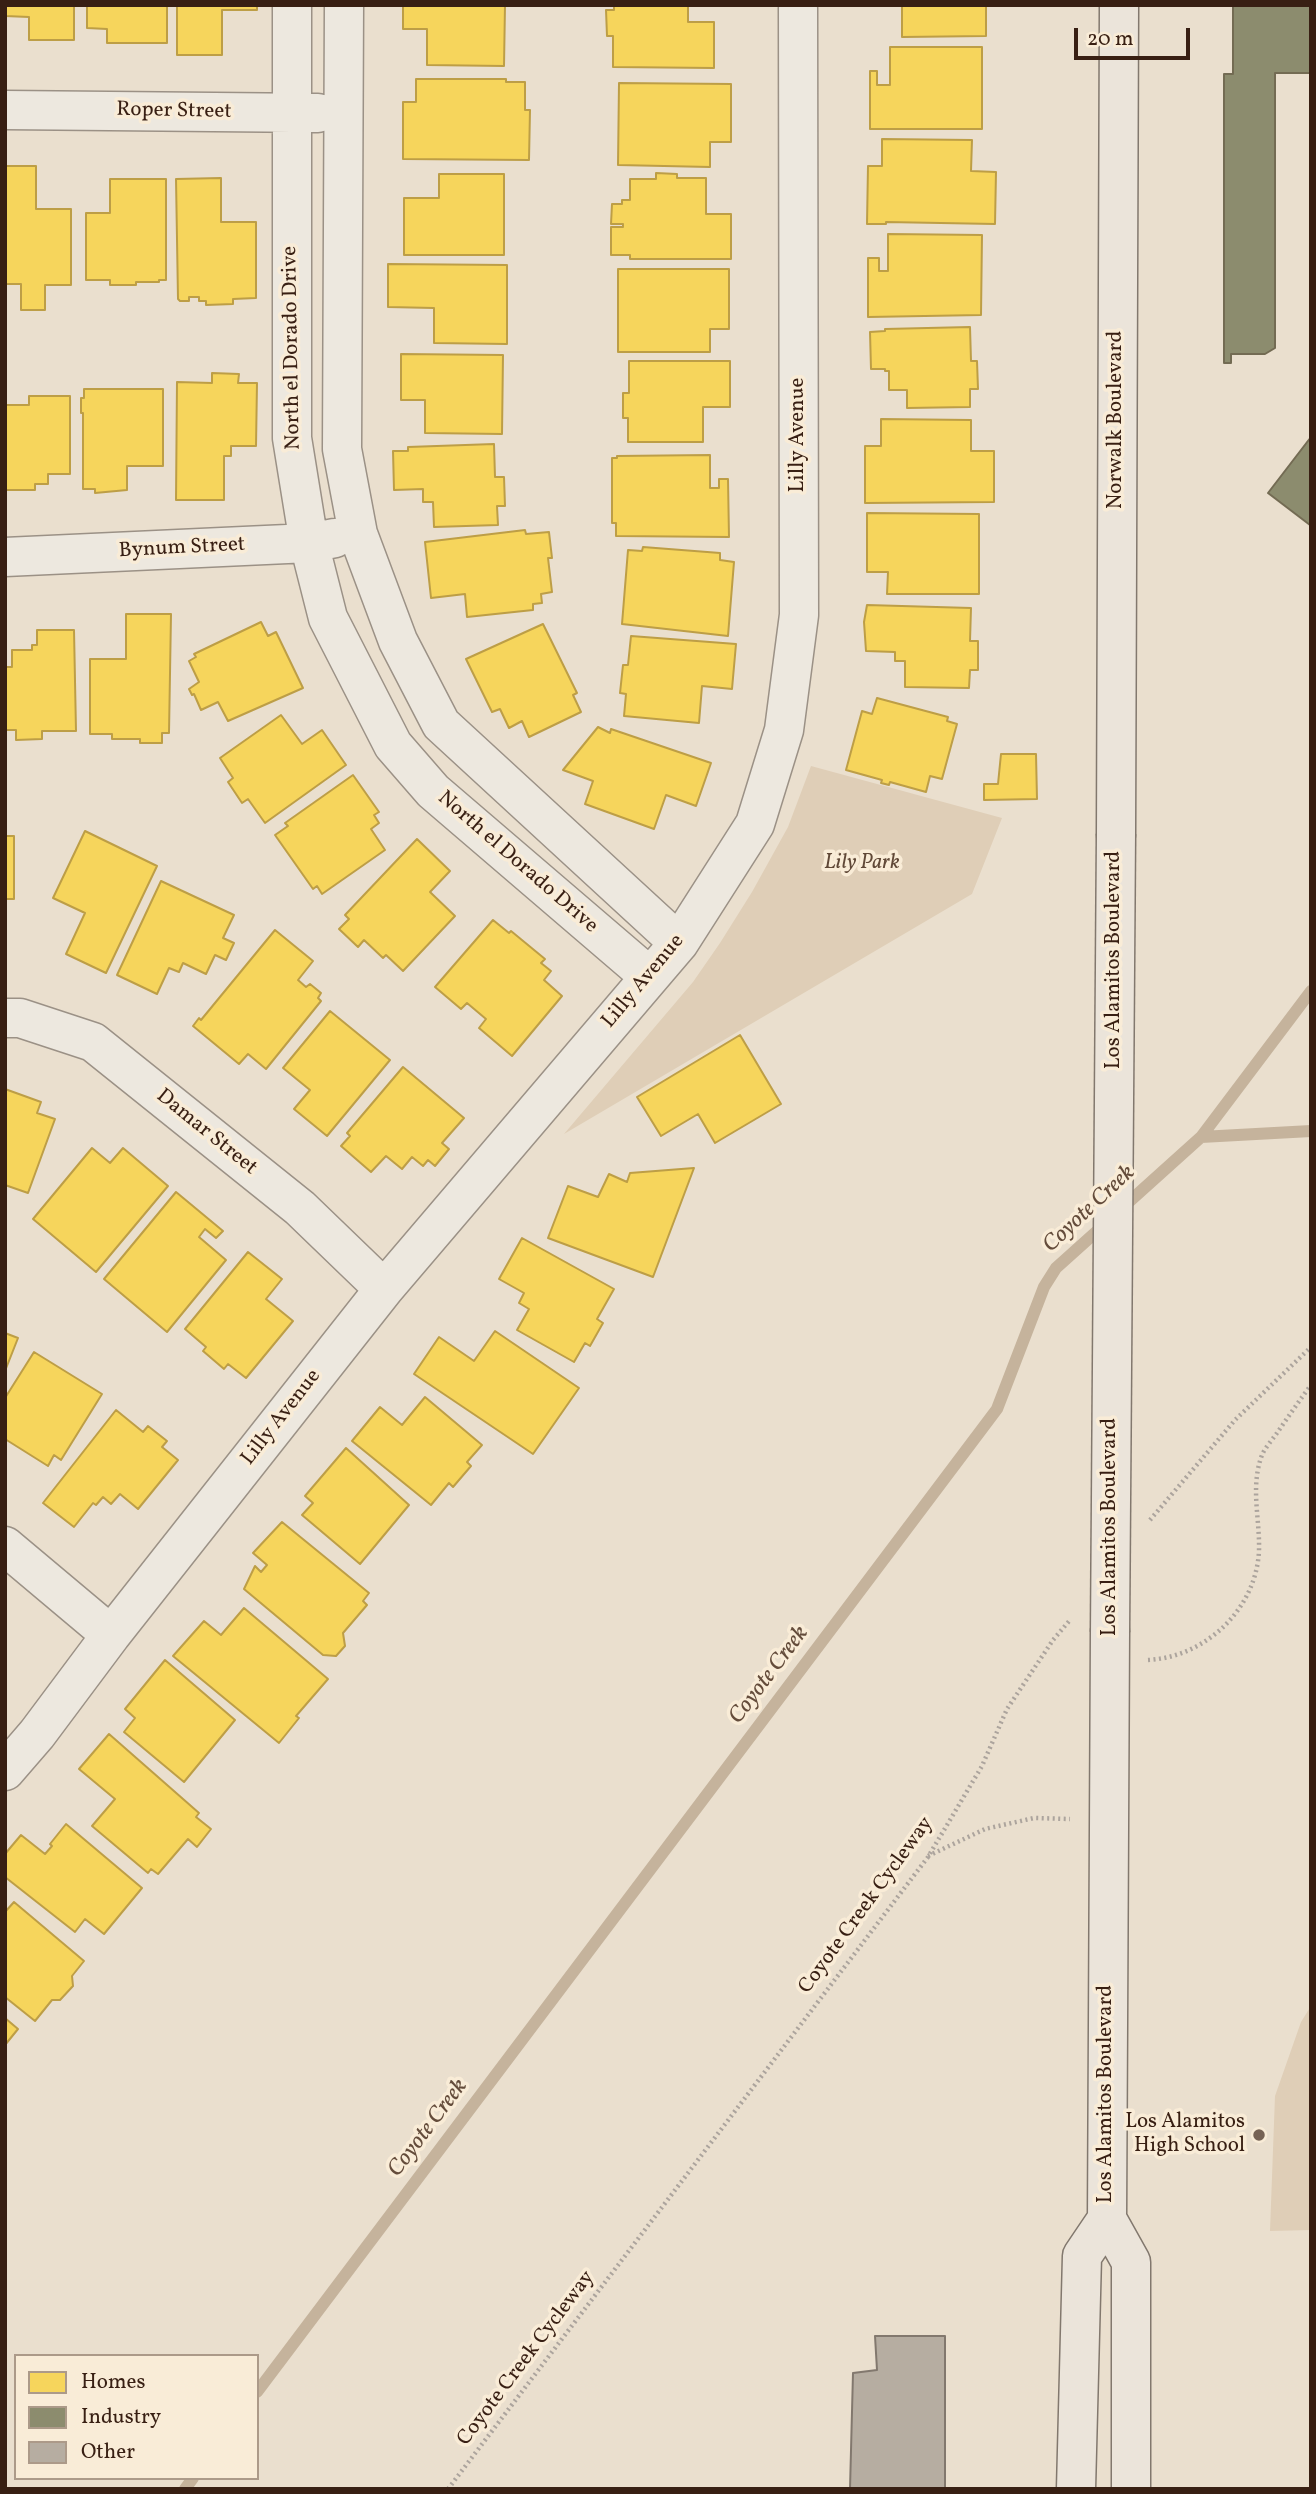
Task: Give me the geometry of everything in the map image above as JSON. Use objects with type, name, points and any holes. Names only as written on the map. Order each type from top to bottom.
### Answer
[{"type":"main road","name":"Norwalk Boulevard","points":[[1116,834],[1119,5]]},
{"type":"main road","name":"Los Alamitos Boulevard","points":[[1116,834],[1107,2219],[1131,2262],[1131,2489]]},
{"type":"main road","name":"Los Alamitos Boulevard","points":[[1076,2489],[1082,2256],[1107,2219]]},
{"type":"street","name":"North el Dorado Drive","points":[[292,5],[292,438],[309,542],[328,618],[393,745],[433,791],[650,977]]},
{"type":"street","points":[[344,5],[342,449],[358,534],[398,641],[441,724],[679,943]]},
{"type":"street","name":"Lilly Avenue","points":[[5,1771],[37,1734],[111,1635],[384,1289],[679,943],[755,824],[784,730],[799,615],[798,8]]},
{"type":"street","name":"Roper Street","points":[[5,110],[344,114]]},
{"type":"street","name":"Bynum Street","points":[[5,557],[309,542],[358,534]]},
{"type":"street","points":[[433,791],[467,748]]},
{"type":"street","name":"Damar Street","points":[[5,1018],[20,1018],[93,1042],[300,1208],[384,1289]]},
{"type":"street","points":[[5,1546],[111,1635]]},
{"type":"path","points":[[1149,1521],[1235,1420],[1311,1347]]},
{"type":"path","points":[[1110,1648],[1161,1660],[1211,1640],[1243,1605],[1255,1578],[1259,1550],[1255,1489],[1262,1454],[1311,1385]]},
{"type":"path","name":"Coyote Creek Cycleway","points":[[449,2489],[928,1857],[982,1766],[1007,1709],[1071,1618]]},
{"type":"path","points":[[928,1857],[985,1829],[1034,1818],[1108,1819]]},
{"type":"green space","name":"Lily Park","points":[[811,766],[1002,818],[972,894],[564,1134],[693,982],[720,943],[788,827]]},
{"type":"green space","points":[[1311,2006],[1311,2230],[1270,2231],[1275,2096],[1301,2022]]},
{"type":"building: Homes","points":[[5,5],[74,5],[74,40],[29,40],[29,17],[5,16]]},
{"type":"building: Homes","points":[[87,5],[167,5],[167,43],[107,43],[107,29],[87,28]]},
{"type":"building: Homes","points":[[177,5],[257,5],[257,10],[222,10],[222,55],[177,55]]},
{"type":"building: Homes","points":[[403,5],[505,5],[504,66],[427,65],[427,29],[403,29]]},
{"type":"building: Homes","points":[[614,5],[688,5],[688,22],[714,22],[714,68],[613,67],[613,36],[607,36],[606,10],[614,10]]},
{"type":"building: Homes","points":[[902,5],[986,5],[986,36],[902,37]]},
{"type":"building: Homes","points":[[890,47],[982,47],[982,129],[870,129],[870,71],[877,71],[877,85],[890,85]]},
{"type":"building: Homes","points":[[416,79],[506,79],[506,82],[525,82],[525,110],[530,110],[529,160],[403,159],[403,102],[416,102]]},
{"type":"building: Homes","points":[[619,83],[731,84],[731,142],[710,142],[710,167],[618,165]]},
{"type":"building: Homes","points":[[882,139],[972,140],[971,171],[996,172],[995,224],[867,224],[868,166],[882,166]]},
{"type":"building: Homes","points":[[5,166],[36,166],[36,209],[71,209],[71,285],[45,285],[45,310],[21,310],[21,284],[5,284]]},
{"type":"building: Homes","points":[[656,173],[677,174],[677,178],[706,178],[706,214],[731,214],[731,259],[630,259],[630,255],[611,255],[611,227],[623,227],[623,224],[611,224],[612,204],[622,204],[622,200],[630,200],[630,179],[656,179]]},
{"type":"building: Homes","points":[[439,174],[504,174],[504,255],[404,255],[404,198],[439,198]]},
{"type":"building: Homes","points":[[221,178],[221,222],[256,222],[256,298],[233,299],[233,304],[206,305],[206,301],[199,301],[199,297],[180,301],[176,179]]},
{"type":"building: Homes","points":[[110,179],[166,179],[166,280],[136,282],[136,285],[110,285],[110,280],[86,280],[86,213],[110,213]]},
{"type":"building: Homes","points":[[888,234],[982,235],[981,315],[868,317],[868,258],[879,258],[879,271],[888,271]]},
{"type":"building: Homes","points":[[388,264],[507,265],[507,344],[434,343],[434,308],[388,307]]},
{"type":"building: Homes","points":[[618,269],[729,269],[729,329],[710,329],[710,352],[618,352]]},
{"type":"building: Homes","points":[[970,327],[971,361],[977,361],[978,389],[970,389],[970,407],[907,408],[907,390],[889,390],[889,371],[871,369],[870,332],[885,329]]},
{"type":"building: Homes","points":[[401,354],[503,355],[502,434],[425,433],[425,400],[401,400]]},
{"type":"building: Homes","points":[[629,361],[730,361],[730,407],[703,407],[703,442],[628,442],[628,418],[623,418],[623,393],[629,393]]},
{"type":"building: Homes","points":[[212,373],[239,374],[238,383],[257,383],[256,446],[231,446],[231,456],[224,456],[224,500],[176,500],[177,382],[212,383]]},
{"type":"building: Homes","points":[[84,389],[163,389],[163,466],[127,466],[127,490],[95,493],[95,489],[83,489],[81,398],[84,398]]},
{"type":"building: Homes","points":[[29,396],[70,396],[70,474],[48,474],[48,484],[35,484],[35,490],[5,490],[5,405],[29,405]]},
{"type":"building: Homes","points":[[881,419],[971,420],[971,451],[994,451],[994,502],[865,503],[865,446],[881,446]]},
{"type":"building: Homes","points":[[494,444],[495,477],[504,477],[505,506],[497,506],[498,525],[434,527],[433,502],[423,502],[423,489],[394,490],[393,451],[408,451],[408,447]]},
{"type":"building: Homes","points":[[710,455],[710,488],[719,488],[719,479],[728,479],[729,537],[616,536],[616,523],[612,523],[612,458]]},
{"type":"building: Homes","points":[[867,513],[979,514],[979,594],[887,594],[888,572],[867,572]]},
{"type":"building: Homes","points":[[525,530],[526,534],[549,532],[552,558],[548,558],[552,592],[541,594],[542,603],[533,604],[533,610],[467,617],[465,594],[431,598],[425,542]]},
{"type":"building: Homes","points":[[643,547],[720,553],[720,560],[734,562],[728,636],[622,624],[628,550],[642,551]]},
{"type":"building: Homes","points":[[867,605],[971,608],[970,641],[978,641],[978,670],[970,670],[969,688],[905,687],[905,661],[895,661],[895,652],[866,651],[864,622]]},
{"type":"building: Homes","points":[[126,614],[171,614],[169,733],[162,733],[162,743],[140,743],[140,739],[112,739],[112,734],[90,734],[90,659],[126,659]]},
{"type":"building: Homes","points":[[261,622],[268,636],[276,632],[303,688],[228,721],[218,702],[201,710],[189,689],[199,682],[189,661],[196,657],[194,654]]},
{"type":"building: Homes","points":[[543,624],[577,693],[573,695],[581,712],[529,737],[522,721],[509,728],[500,709],[492,712],[466,659]]},
{"type":"building: Homes","points":[[37,630],[74,630],[76,731],[42,731],[42,739],[16,740],[16,730],[5,730],[5,667],[12,667],[12,650],[32,650],[32,645],[37,645]]},
{"type":"building: Homes","points":[[631,636],[736,644],[732,689],[702,686],[699,723],[624,716],[626,694],[620,693],[623,665],[628,665]]},
{"type":"building: Homes","points":[[877,698],[948,717],[947,721],[957,724],[942,779],[930,776],[926,792],[890,782],[889,785],[881,783],[882,780],[846,770],[862,711],[872,714]]},
{"type":"building: Homes","points":[[281,715],[302,744],[322,730],[346,765],[265,823],[248,799],[242,803],[228,782],[233,778],[220,758]]},
{"type":"building: Homes","points":[[598,727],[711,763],[696,806],[666,795],[654,829],[585,804],[593,781],[563,770]]},
{"type":"building: Homes","points":[[1001,754],[1036,754],[1037,799],[984,800],[984,784],[998,784]]},
{"type":"building: Homes","points":[[353,775],[379,812],[374,815],[379,823],[371,829],[385,850],[322,894],[317,886],[313,889],[275,835],[288,826],[285,823]]},
{"type":"building: Homes","points":[[85,831],[157,866],[106,973],[66,954],[85,913],[53,898]]},
{"type":"building: Homes","points":[[5,836],[14,836],[14,899],[5,899]]},
{"type":"building: Homes","points":[[417,839],[450,871],[430,892],[455,916],[403,971],[386,955],[383,958],[364,940],[358,947],[339,929],[349,919],[345,915]]},
{"type":"building: Homes","points":[[161,881],[234,915],[223,938],[234,943],[226,960],[215,955],[206,974],[183,963],[179,972],[169,968],[157,994],[117,975]]},
{"type":"building: Homes","points":[[493,920],[545,959],[541,963],[551,971],[544,980],[562,996],[512,1056],[479,1028],[486,1019],[467,1003],[461,1009],[435,987]]},
{"type":"building: Homes","points":[[275,930],[313,961],[298,980],[306,987],[310,984],[321,993],[318,998],[321,1001],[266,1069],[248,1054],[239,1064],[193,1026],[199,1018],[201,1020]]},
{"type":"building: Homes","points":[[330,1011],[390,1060],[327,1136],[294,1109],[310,1090],[283,1068]]},
{"type":"building: Homes","points":[[740,1035],[781,1104],[715,1143],[698,1114],[661,1136],[637,1097]]},
{"type":"building: Homes","points":[[403,1067],[464,1118],[442,1143],[449,1149],[435,1166],[428,1160],[423,1166],[412,1157],[402,1169],[386,1156],[371,1172],[341,1146],[350,1136],[347,1133]]},
{"type":"building: Homes","points":[[5,1089],[41,1102],[37,1113],[55,1119],[28,1193],[5,1185]]},
{"type":"building: Homes","points":[[92,1148],[110,1163],[123,1148],[168,1186],[96,1272],[33,1219]]},
{"type":"building: Homes","points":[[694,1168],[653,1277],[548,1238],[568,1186],[598,1197],[609,1174],[627,1182],[630,1173]]},
{"type":"building: Homes","points":[[176,1192],[223,1231],[216,1238],[205,1229],[199,1237],[226,1260],[167,1332],[104,1279]]},
{"type":"building: Homes","points":[[522,1238],[614,1289],[597,1319],[603,1323],[590,1346],[585,1343],[574,1362],[517,1330],[529,1309],[519,1303],[524,1293],[499,1279]]},
{"type":"building: Homes","points":[[248,1252],[282,1279],[266,1299],[293,1321],[246,1378],[228,1364],[224,1369],[203,1351],[206,1347],[185,1329]]},
{"type":"building: Homes","points":[[495,1331],[579,1388],[533,1454],[414,1374],[439,1337],[474,1361]]},
{"type":"building: Homes","points":[[5,1333],[18,1338],[5,1371]]},
{"type":"building: Homes","points":[[34,1352],[102,1394],[61,1460],[54,1455],[48,1466],[5,1439],[5,1398]]},
{"type":"building: Homes","points":[[425,1397],[482,1445],[467,1462],[471,1466],[453,1487],[449,1483],[431,1505],[352,1441],[380,1407],[402,1425]]},
{"type":"building: Homes","points":[[116,1410],[143,1432],[148,1426],[167,1441],[162,1447],[178,1460],[138,1509],[120,1494],[111,1504],[103,1497],[96,1505],[93,1503],[74,1527],[43,1503]]},
{"type":"building: Homes","points":[[346,1448],[409,1505],[360,1564],[302,1515],[313,1503],[305,1496]]},
{"type":"building: Homes","points":[[282,1522],[369,1593],[363,1601],[367,1605],[343,1633],[345,1646],[336,1656],[323,1655],[244,1589],[255,1566],[261,1572],[267,1565],[253,1553]]},
{"type":"building: Homes","points":[[244,1608],[328,1679],[296,1716],[299,1718],[279,1743],[173,1656],[204,1621],[221,1635]]},
{"type":"building: Homes","points":[[165,1660],[235,1720],[184,1782],[124,1732],[135,1718],[125,1709]]},
{"type":"building: Homes","points":[[109,1734],[199,1813],[196,1817],[211,1829],[197,1847],[188,1839],[158,1874],[151,1869],[148,1873],[92,1826],[115,1799],[79,1769]]},
{"type":"building: Homes","points":[[66,1824],[142,1888],[104,1934],[85,1919],[75,1932],[5,1877],[5,1854],[21,1835],[45,1854]]},
{"type":"building: Homes","points":[[14,1902],[84,1961],[72,1976],[73,1986],[60,2000],[52,2000],[35,2021],[5,1997],[5,1912]]},
{"type":"building: Homes","points":[[5,2018],[18,2029],[5,2045]]},
{"type":"building: Industry","points":[[1233,5],[1311,5],[1311,73],[1275,73],[1275,348],[1265,354],[1231,354],[1231,363],[1224,363],[1224,74],[1233,74]]},
{"type":"building: Industry","points":[[1311,437],[1311,524],[1310,525],[1268,493]]},
{"type":"building: Other","points":[[875,2336],[945,2336],[945,2489],[850,2489],[853,2373],[877,2370]]},
{"type":"waterway","name":"Coyote Creek","points":[[1121,1209],[1201,1137],[1311,991]]},
{"type":"waterway","points":[[1201,1137],[1311,1131]]},
{"type":"waterway","name":"Coyote Creek","points":[[259,2389],[997,1409],[1044,1287],[1056,1268],[1105,1224]]},
{"type":"waterway","name":"Coyote Creek","points":[[185,2489],[192,2480]]},
{"type":"place","name":"Los Alamitos High School","points":[[1259,2135]]}]
